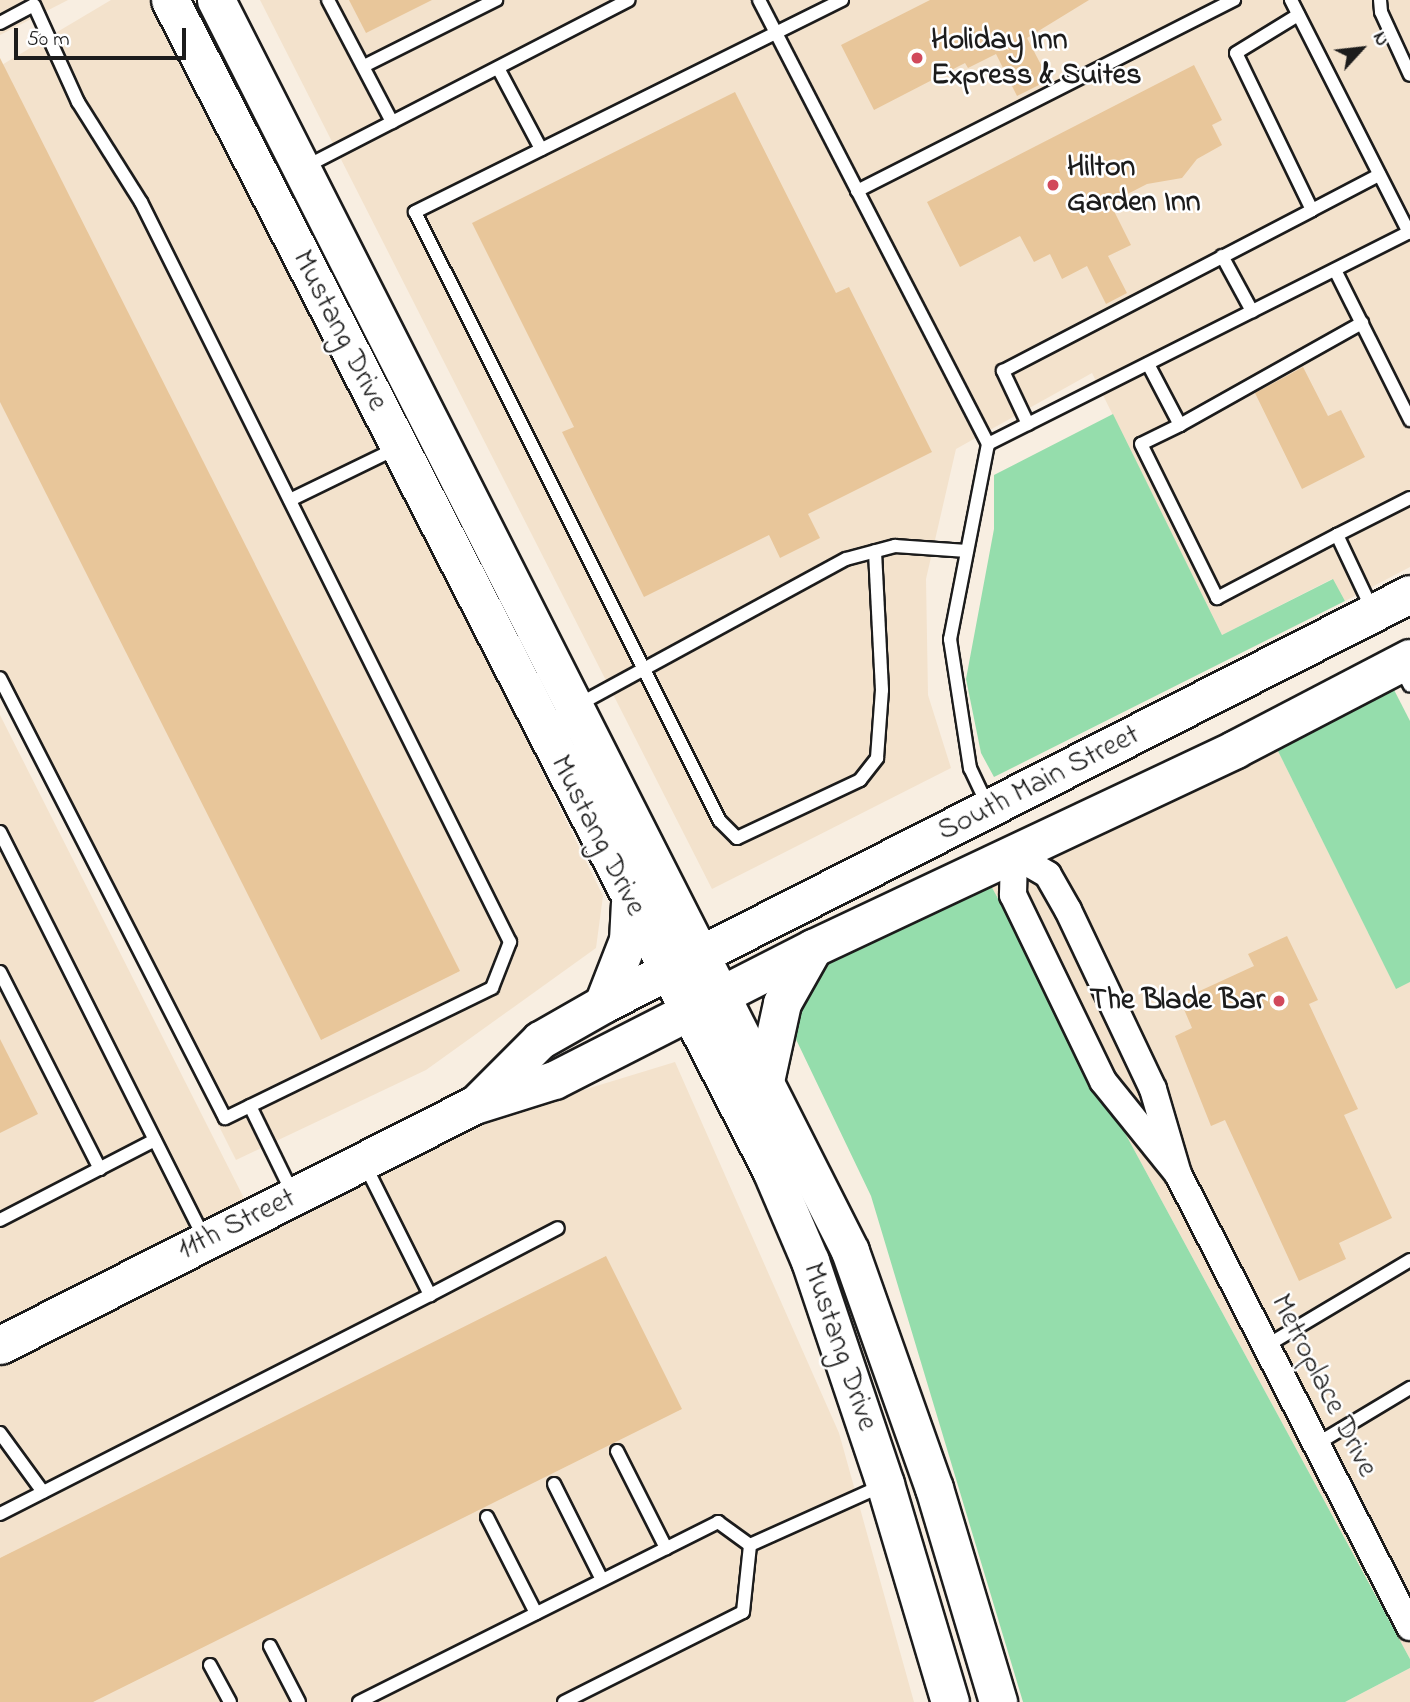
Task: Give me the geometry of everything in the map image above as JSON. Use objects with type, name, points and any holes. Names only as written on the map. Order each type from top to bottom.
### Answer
[{"type":"main road","name":"Mustang Drive","points":[[170,0],[266,188],[576,707],[850,1251],[934,1488],[998,1702]]},
{"type":"main road","name":"Mustang Drive","points":[[216,0],[302,169],[416,438],[631,903],[771,1170],[810,1261],[885,1484],[950,1702]]},
{"type":"main road","points":[[266,188],[302,169]]},
{"type":"main road","name":"South Main Street","points":[[666,971],[1209,699],[1410,594]]},
{"type":"main road","points":[[1374,613],[1406,669]]},
{"type":"main road","name":"South Main Street","points":[[688,1012],[813,948],[1406,669]]},
{"type":"main road","points":[[1209,699],[1235,749]]},
{"type":"main road","points":[[990,809],[1014,855]]},
{"type":"main road","points":[[603,1004],[628,940],[631,903]]},
{"type":"main road","points":[[765,1081],[782,1003],[813,948]]},
{"type":"main road","name":"11th Street","points":[[474,1105],[540,1040],[666,971]]},
{"type":"main road","name":"11th Street","points":[[0,1345],[474,1105],[554,1080],[688,1012]]},
{"type":"street","name":"Metroplace Drive","points":[[1178,1174],[1103,1081],[1013,895],[1014,855],[1048,875],[1068,910],[1153,1089],[1178,1174],[1410,1627]]},
{"type":"lane","points":[[328,0],[392,122]]},
{"type":"lane","points":[[364,66],[496,0]]},
{"type":"lane","points":[[302,169],[628,0]]},
{"type":"lane","points":[[759,0],[988,444],[950,639],[970,768],[990,809]]},
{"type":"lane","points":[[842,0],[415,212],[720,821],[737,838],[860,780],[877,758],[882,690],[875,551]]},
{"type":"lane","points":[[858,191],[1234,0]]},
{"type":"lane","points":[[988,444],[1409,232],[1291,0]]},
{"type":"lane","points":[[1380,0],[1381,12],[1410,75]]},
{"type":"lane","points":[[0,23],[37,2],[78,102],[141,202],[510,942],[492,988],[225,1118],[0,678]]},
{"type":"lane","points":[[1298,15],[1236,53],[1312,210]]},
{"type":"lane","points":[[498,68],[541,149]]},
{"type":"lane","points":[[1028,424],[1003,371],[1379,175]]},
{"type":"lane","points":[[1222,257],[1252,311]]},
{"type":"lane","points":[[1335,270],[1410,420]]},
{"type":"lane","points":[[1362,323],[1141,444],[1217,598],[1410,498]]},
{"type":"lane","points":[[1147,364],[1180,425]]},
{"type":"lane","points":[[290,500],[416,438]]},
{"type":"lane","points":[[1337,535],[1374,613]]},
{"type":"lane","points":[[576,707],[846,559],[895,546],[967,551]]},
{"type":"lane","points":[[0,832],[206,1240]]},
{"type":"lane","points":[[0,972],[100,1169]]},
{"type":"lane","points":[[250,1106],[294,1197]]},
{"type":"lane","points":[[0,1220],[155,1140]]},
{"type":"lane","points":[[364,1163],[430,1295]]},
{"type":"lane","points":[[0,1514],[558,1228]]},
{"type":"lane","points":[[1266,1346],[1410,1260]]},
{"type":"lane","points":[[1315,1445],[1410,1388]]},
{"type":"lane","points":[[0,1433],[43,1492]]},
{"type":"lane","points":[[617,1451],[666,1548]]},
{"type":"lane","points":[[554,1484],[603,1580]]},
{"type":"lane","points":[[750,1545],[885,1484]]},
{"type":"lane","points":[[487,1517],[536,1614]]},
{"type":"lane","points":[[359,1702],[718,1522],[750,1545]]},
{"type":"lane","points":[[564,1702],[743,1612],[750,1545]]},
{"type":"lane","points":[[270,1646],[299,1702]]},
{"type":"lane","points":[[211,1665],[230,1702]]},
{"type":"shaded area","points":[[0,0],[68,0],[0,35]]},
{"type":"shaded area","points":[[111,0],[150,0],[407,496],[603,896],[596,948],[426,1070],[236,1160],[0,691],[0,66]]},
{"type":"shaded area","points":[[260,0],[1410,0],[1410,567],[1345,601],[1332,579],[1222,635],[1092,373],[956,449],[926,579],[928,695],[951,768],[712,889]]},
{"type":"shaded area","points":[[0,715],[262,1234],[505,1114],[675,1062],[839,1433],[914,1702],[0,1702]]},
{"type":"shaded area","points":[[1273,741],[1396,988],[1410,982],[1410,1659],[989,882]]},
{"type":"shaded area","points":[[1410,1668],[1410,1702],[1345,1702]]},
{"type":"green space","points":[[1113,414],[1222,635],[1333,579],[1345,601],[994,777],[981,753],[966,679],[994,529],[994,475]]},
{"type":"green space","points":[[1390,682],[1410,721],[1410,982],[1396,989],[1273,741]]},
{"type":"green space","points":[[989,882],[1410,1659],[1410,1668],[1345,1702],[1023,1702],[871,1196],[792,1031],[827,958]]},
{"type":"building","points":[[349,0],[432,0],[366,33]]},
{"type":"building","name":"Holiday Inn Express & Suites","points":[[930,0],[1089,0],[1027,38],[1049,80],[1017,96],[996,54],[968,68],[965,63],[874,110],[841,45]]},
{"type":"building","points":[[0,58],[460,971],[321,1040],[0,402]]},
{"type":"building","name":"Hilton Garden Inn","points":[[1194,65],[1222,120],[1212,125],[1222,145],[1197,159],[1182,178],[1147,184],[1110,203],[1131,245],[1108,256],[1127,293],[1106,304],[1087,266],[1062,279],[1050,254],[1034,262],[1020,236],[960,267],[927,202]]},
{"type":"building","points":[[735,92],[836,293],[849,287],[932,452],[808,514],[820,538],[780,558],[769,535],[644,597],[562,432],[574,427],[472,223]]},
{"type":"building","points":[[1303,367],[1328,416],[1341,410],[1365,457],[1302,489],[1255,393]]},
{"type":"building","points":[[1287,936],[1318,1000],[1309,1004],[1358,1109],[1344,1115],[1392,1218],[1339,1243],[1346,1259],[1299,1281],[1225,1120],[1211,1126],[1175,1036],[1192,1028],[1180,1000],[1254,966],[1248,954]]},
{"type":"building","points":[[0,1039],[38,1114],[0,1133]]},
{"type":"building","points":[[606,1256],[682,1409],[93,1702],[0,1702],[0,1558]]},
{"type":"place","name":"Holiday Inn Express & Suites","points":[[917,58]]},
{"type":"place","name":"Hilton Garden Inn","points":[[1053,185]]},
{"type":"place","name":"The Blade Bar","points":[[1279,1001]]}]
